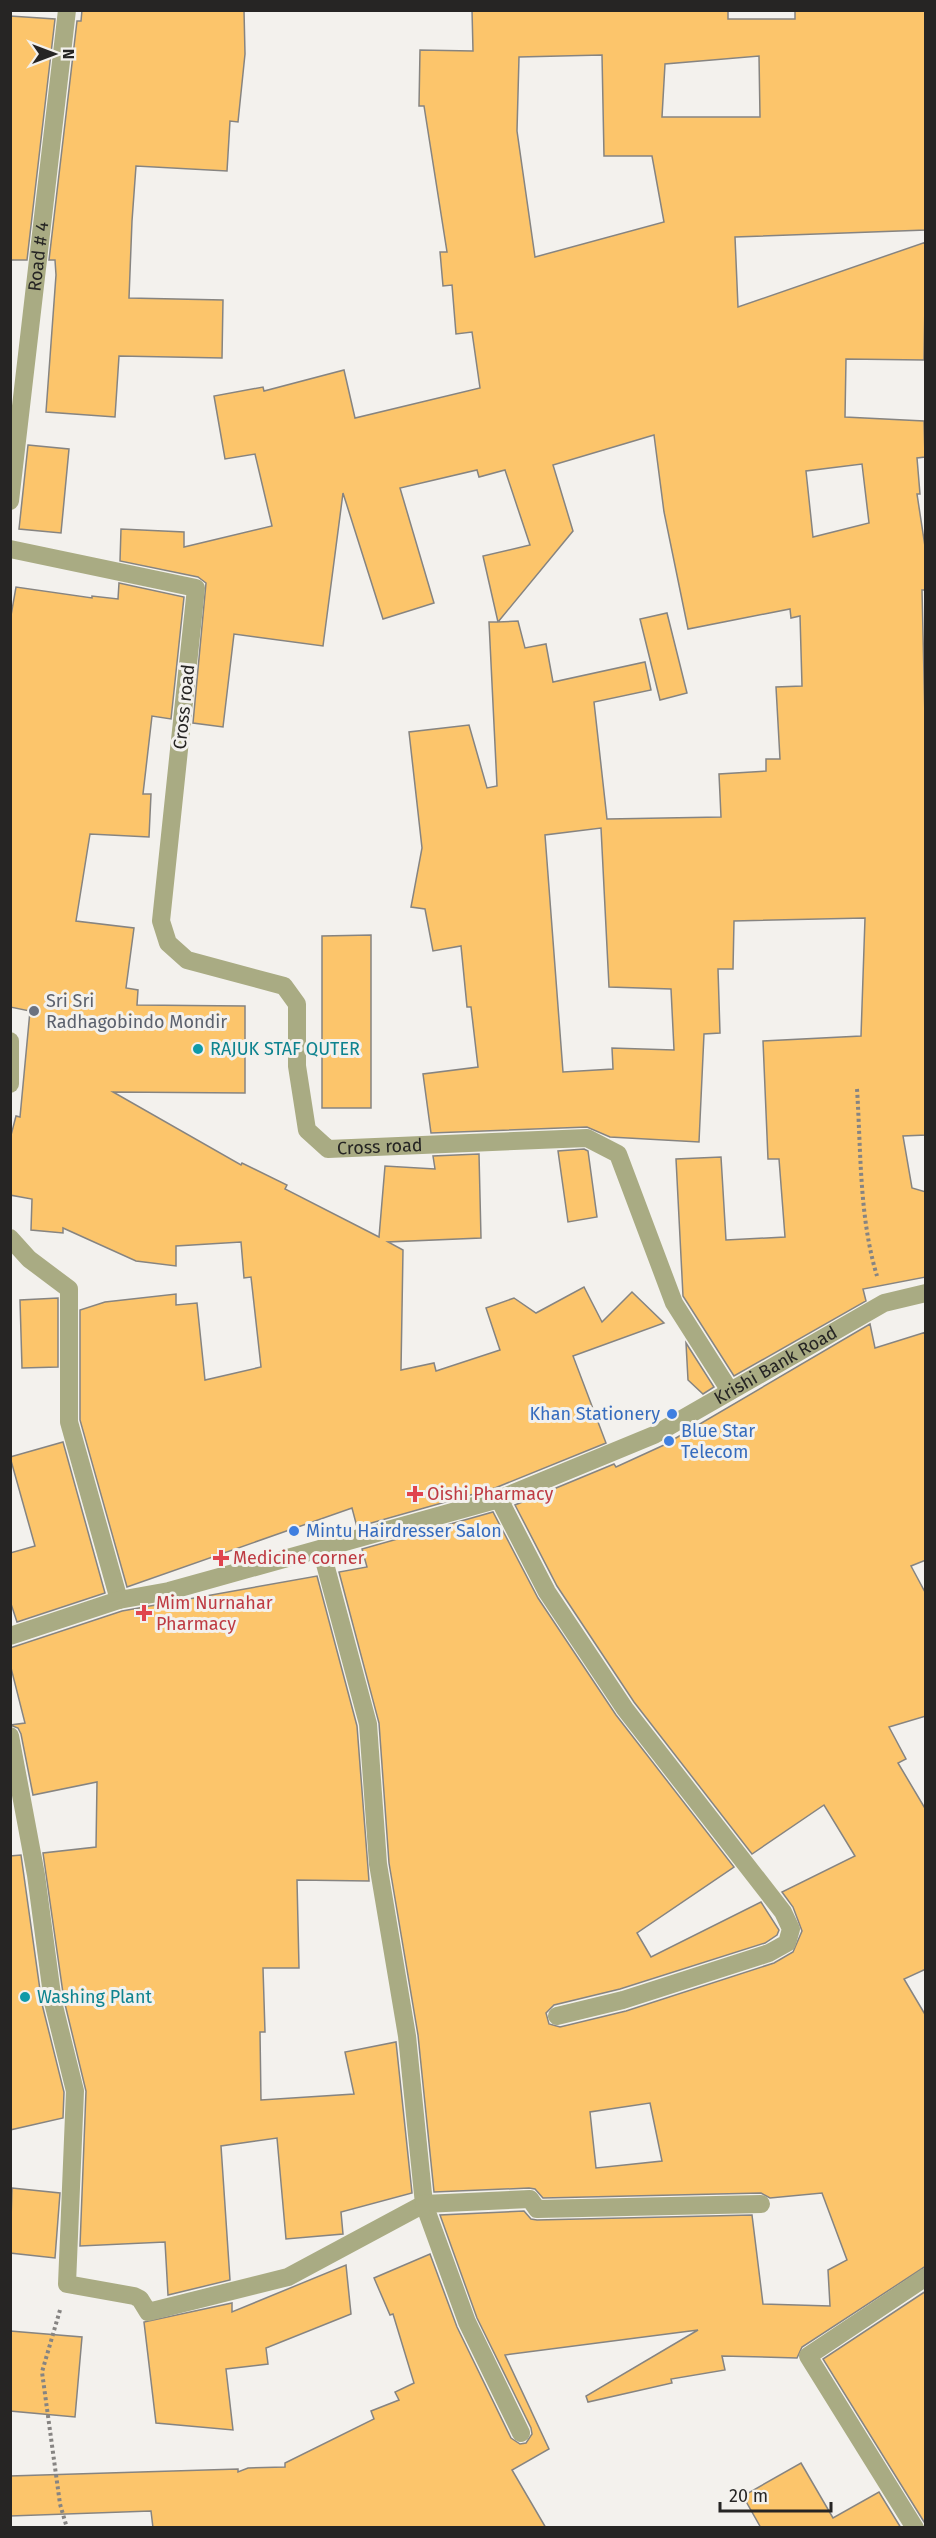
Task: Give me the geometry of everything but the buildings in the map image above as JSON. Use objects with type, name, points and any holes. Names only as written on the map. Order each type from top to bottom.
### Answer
[{"type":"street","name":"Road # 4","points":[[10,501],[67,10]]},
{"type":"street","name":"Cross road","points":[[10,549],[196,588],[161,921],[168,943],[187,960],[284,986],[297,1004],[297,1066],[307,1130],[328,1149],[587,1138],[618,1154],[674,1303],[730,1391]]},
{"type":"street","points":[[10,1041],[10,1083]]},
{"type":"street","points":[[10,1238],[29,1258],[69,1289],[69,1422],[119,1600]]},
{"type":"street","points":[[10,1256],[29,1258]]},
{"type":"street","name":"Krishi Bank Road","points":[[10,1636],[119,1600],[169,1590],[321,1550],[499,1499],[654,1435],[884,1303],[926,1293]]},
{"type":"street","points":[[499,1499],[547,1592],[624,1709],[783,1912],[791,1929],[787,1943],[769,1953],[623,2000],[557,2016]]},
{"type":"street","points":[[321,1550],[368,1724],[378,1864],[407,2036],[424,2204],[467,2322],[520,2433]]},
{"type":"street","points":[[10,1736],[36,1875],[53,2002],[75,2091],[68,2284],[134,2296],[140,2299],[148,2312],[288,2277],[424,2204],[530,2199],[537,2210],[761,2204]]},
{"type":"street","points":[[915,2528],[808,2356],[926,2277]]},
{"type":"path","points":[[857,1089],[865,1203],[872,1261],[884,1303]]},
{"type":"path","points":[[66,2528],[60,2504],[42,2372],[68,2284]]},
{"type":"place","name":"Sri Sri Radhagobindo Mondir","points":[[34,1011]]},
{"type":"place","name":"RAJUK STAF QUTER","points":[[198,1049]]},
{"type":"place","name":"Khan Stationery","points":[[672,1414]]},
{"type":"place","name":"Blue Star Telecom","points":[[669,1441]]},
{"type":"place","name":"Oishi Pharmacy","points":[[415,1494]]},
{"type":"place","name":"Mintu Hairdresser Salon","points":[[294,1531]]},
{"type":"place","name":"Medicine corner","points":[[221,1558]]},
{"type":"place","name":"Mim Nurnahar Pharmacy","points":[[144,1613]]},
{"type":"place","name":"Washing Plant","points":[[25,1997]]}]
